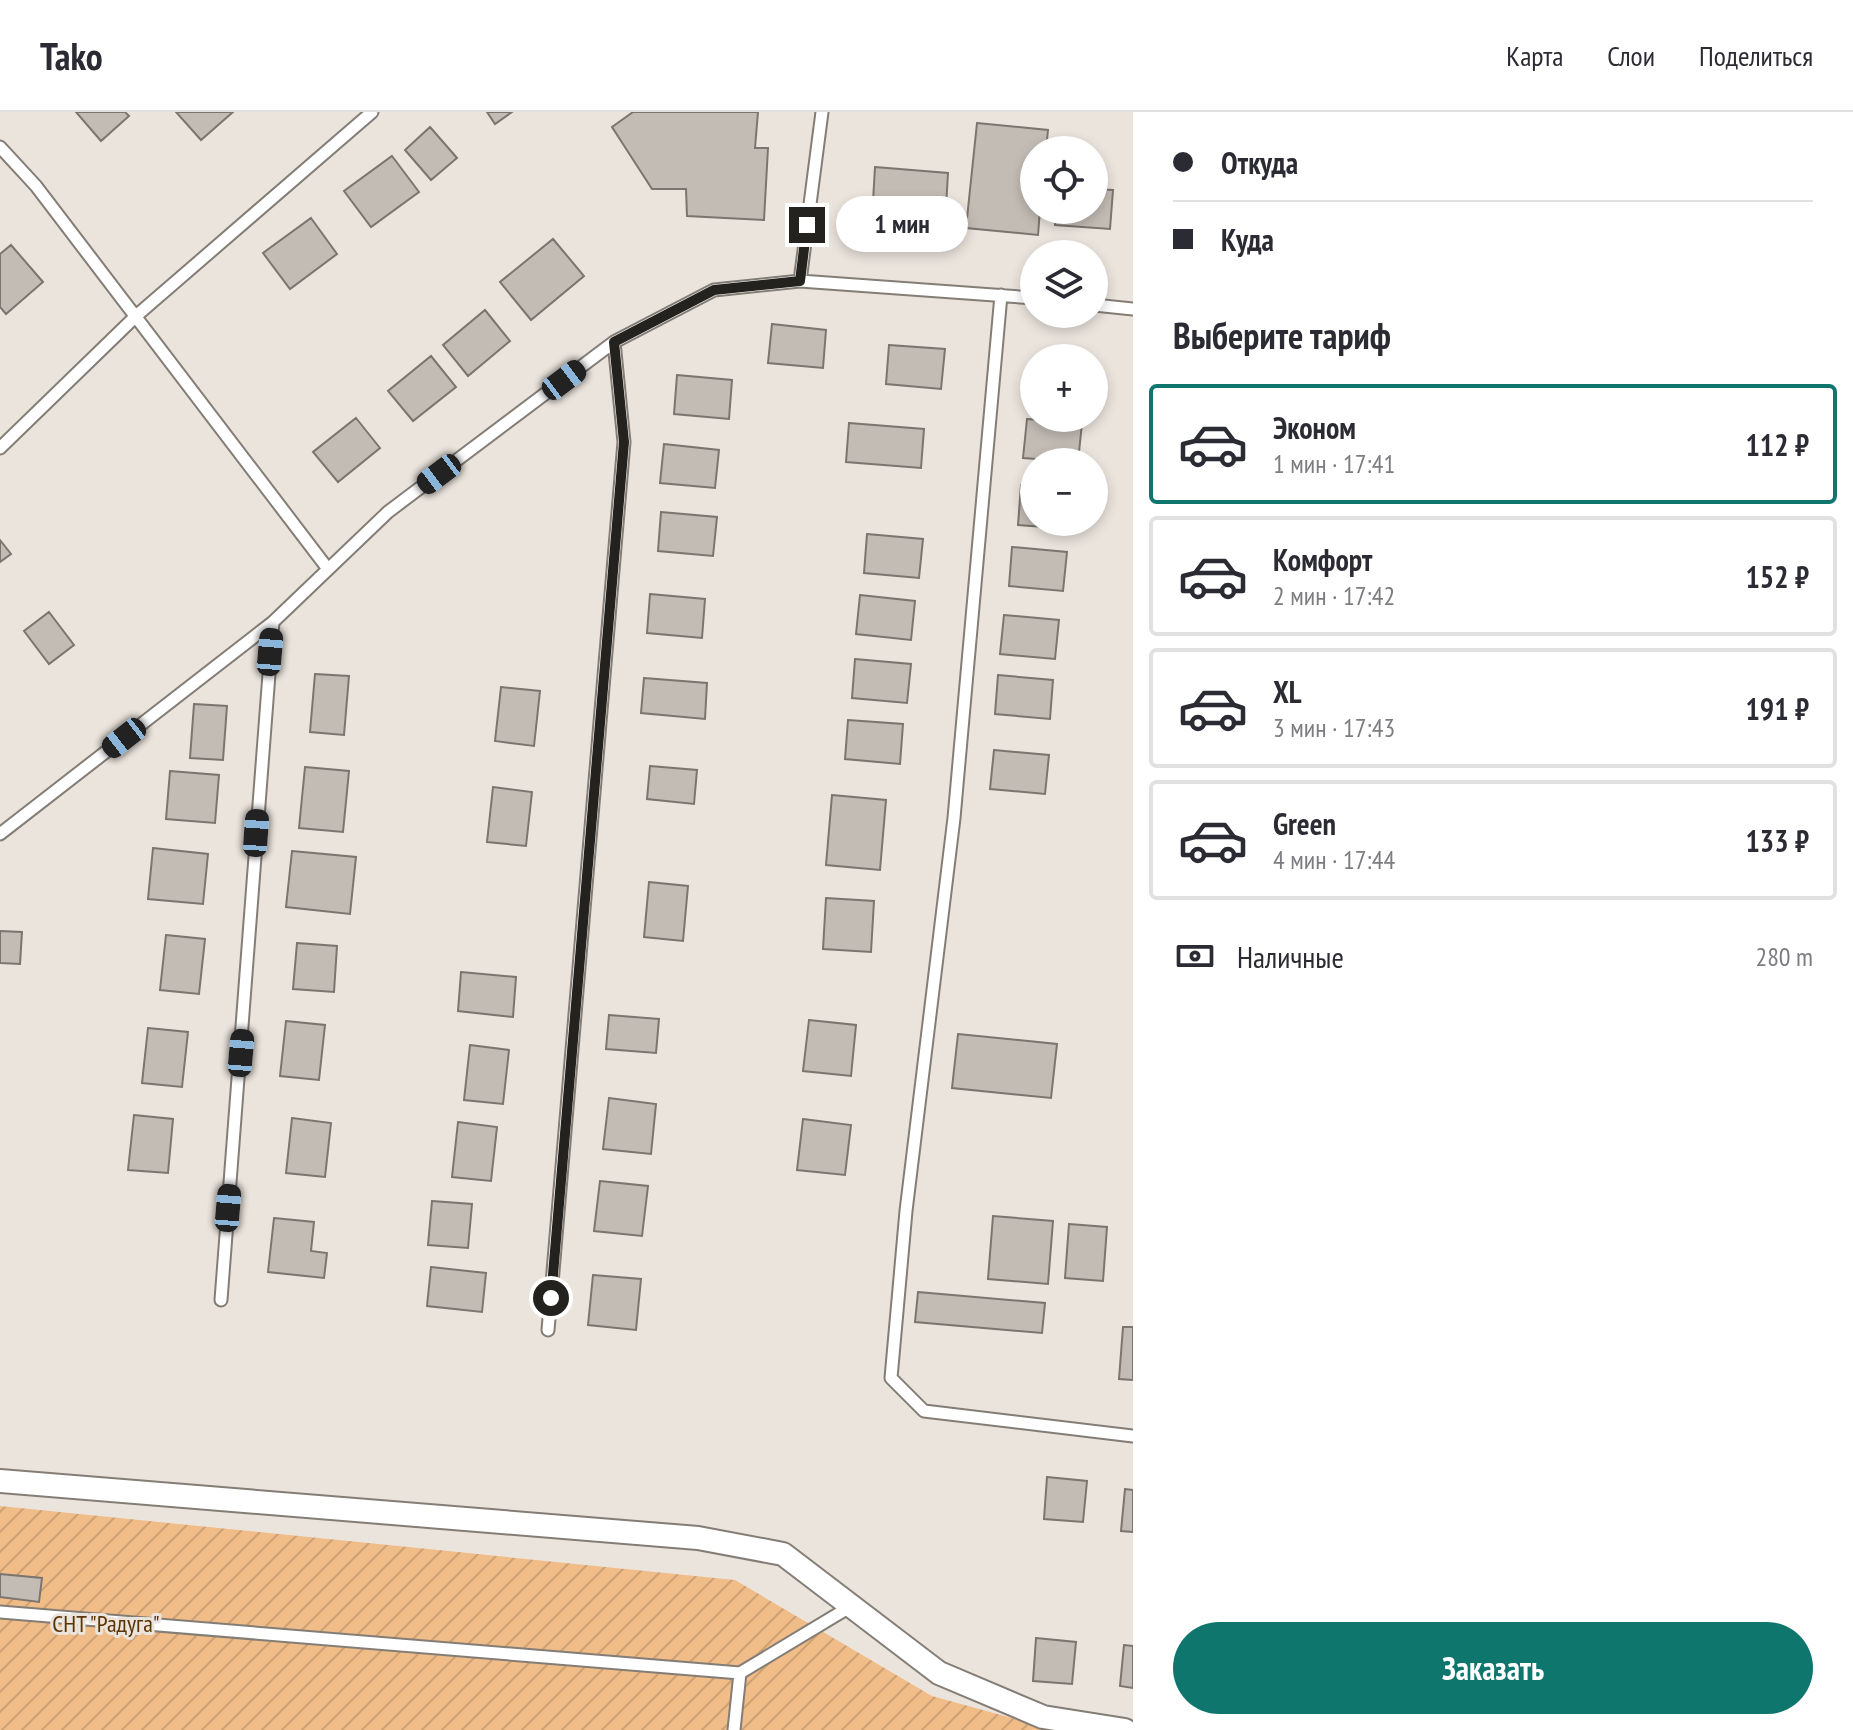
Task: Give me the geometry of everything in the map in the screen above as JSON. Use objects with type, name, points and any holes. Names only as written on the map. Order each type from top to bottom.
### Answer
[{"type":"street","points":[[0,1481],[698,1538],[783,1554],[939,1673],[1043,1724],[1125,1730]]},
{"type":"lane","points":[[0,448],[136,316],[372,112]]},
{"type":"lane","points":[[800,281],[822,112]]},
{"type":"lane","points":[[0,147],[36,186],[328,569]]},
{"type":"lane","points":[[0,834],[273,622],[388,512],[614,342],[714,290],[800,281],[1020,297]]},
{"type":"lane","points":[[1001,295],[954,818],[906,1211],[891,1378],[924,1411],[1133,1436]]},
{"type":"lane","points":[[1108,306],[1133,309]]},
{"type":"lane","points":[[548,1330],[624,442],[614,342]]},
{"type":"lane","points":[[221,1300],[273,622]]},
{"type":"lane","points":[[0,1612],[740,1673],[853,1605]]},
{"type":"lane","points":[[734,1730],[740,1673]]},
{"type":"green space","name":"СНТ \"Радуга\"","points":[[0,1506],[735,1580],[932,1696],[1055,1730],[0,1730]]},
{"type":"building","points":[[76,112],[125,112],[129,116],[101,141]]},
{"type":"building","points":[[176,112],[233,112],[201,140]]},
{"type":"building","points":[[487,112],[512,112],[495,124]]},
{"type":"building","points":[[633,112],[758,112],[755,148],[768,148],[764,220],[687,216],[686,189],[652,189],[612,127]]},
{"type":"building","points":[[977,123],[1048,130],[1047,136],[1020,136],[1020,224],[1039,224],[1038,235],[966,228]]},
{"type":"building","points":[[430,127],[457,158],[431,180],[405,150]]},
{"type":"building","points":[[392,156],[419,192],[371,227],[344,191]]},
{"type":"building","points":[[875,167],[948,173],[945,225],[872,219]]},
{"type":"building","points":[[1108,190],[1113,190],[1110,229],[1055,225],[1108,224]]},
{"type":"building","points":[[311,218],[337,254],[290,289],[263,253]]},
{"type":"building","points":[[553,239],[584,276],[531,320],[500,282]]},
{"type":"building","points":[[11,245],[43,282],[6,314],[0,307],[0,254]]},
{"type":"building","points":[[485,310],[510,341],[468,376],[443,345]]},
{"type":"building","points":[[772,324],[826,330],[823,368],[768,363]]},
{"type":"building","points":[[889,345],[945,349],[941,389],[886,384]]},
{"type":"building","points":[[431,356],[456,387],[413,421],[388,391]]},
{"type":"building","points":[[677,375],[732,380],[729,419],[674,414]]},
{"type":"building","points":[[356,418],[380,448],[338,482],[313,452]]},
{"type":"building","points":[[849,423],[924,429],[921,468],[846,462]]},
{"type":"building","points":[[1026,432],[1081,432],[1079,448],[1024,448]]},
{"type":"building","points":[[664,444],[719,450],[715,488],[660,483]]},
{"type":"building","points":[[661,512],[717,517],[713,556],[658,551]]},
{"type":"building","points":[[867,534],[923,539],[919,578],[864,573]]},
{"type":"building","points":[[0,540],[11,554],[0,562]]},
{"type":"building","points":[[1012,547],[1067,552],[1063,591],[1009,586]]},
{"type":"building","points":[[650,594],[705,599],[702,638],[647,633]]},
{"type":"building","points":[[860,595],[915,601],[911,640],[856,634]]},
{"type":"building","points":[[49,612],[74,645],[49,664],[24,631]]},
{"type":"building","points":[[1004,615],[1059,620],[1055,659],[1000,654]]},
{"type":"building","points":[[855,659],[911,664],[907,703],[852,698]]},
{"type":"building","points":[[315,674],[349,676],[344,735],[310,732]]},
{"type":"building","points":[[998,675],[1053,680],[1050,719],[995,714]]},
{"type":"building","points":[[644,678],[707,683],[705,719],[641,713]]},
{"type":"building","points":[[501,687],[540,691],[534,746],[495,741]]},
{"type":"building","points":[[194,704],[227,706],[223,760],[190,758]]},
{"type":"building","points":[[848,720],[903,724],[900,764],[845,759]]},
{"type":"building","points":[[994,750],[1049,755],[1045,794],[990,789]]},
{"type":"building","points":[[650,766],[697,770],[694,804],[647,799]]},
{"type":"building","points":[[305,767],[349,771],[343,832],[299,828]]},
{"type":"building","points":[[170,771],[219,775],[215,823],[166,819]]},
{"type":"building","points":[[493,787],[532,792],[526,846],[487,842]]},
{"type":"building","points":[[832,795],[886,800],[880,870],[826,865]]},
{"type":"building","points":[[153,848],[208,854],[203,904],[148,899]]},
{"type":"building","points":[[292,851],[356,857],[350,914],[286,907]]},
{"type":"building","points":[[649,882],[688,886],[683,941],[644,937]]},
{"type":"building","points":[[826,898],[874,901],[871,952],[823,949]]},
{"type":"building","points":[[0,931],[22,932],[20,964],[0,963]]},
{"type":"building","points":[[166,935],[205,939],[199,994],[160,990]]},
{"type":"building","points":[[297,943],[337,946],[334,992],[293,989]]},
{"type":"building","points":[[461,972],[516,977],[513,1017],[458,1011]]},
{"type":"building","points":[[609,1015],[659,1019],[656,1053],[606,1049]]},
{"type":"building","points":[[809,1020],[856,1025],[851,1076],[803,1071]]},
{"type":"building","points":[[286,1021],[325,1025],[319,1080],[280,1076]]},
{"type":"building","points":[[148,1028],[188,1032],[182,1087],[142,1083]]},
{"type":"building","points":[[958,1034],[1057,1044],[1051,1098],[952,1088]]},
{"type":"building","points":[[470,1045],[509,1050],[503,1104],[464,1100]]},
{"type":"building","points":[[609,1098],[656,1104],[651,1154],[603,1149]]},
{"type":"building","points":[[134,1115],[173,1119],[168,1173],[128,1170]]},
{"type":"building","points":[[292,1118],[331,1123],[325,1177],[286,1173]]},
{"type":"building","points":[[803,1119],[851,1125],[845,1175],[797,1170]]},
{"type":"building","points":[[458,1122],[497,1127],[491,1181],[452,1177]]},
{"type":"building","points":[[600,1181],[648,1186],[642,1236],[594,1231]]},
{"type":"building","points":[[432,1201],[472,1204],[468,1248],[428,1245]]},
{"type":"building","points":[[993,1216],[1053,1221],[1048,1284],[988,1279]]},
{"type":"building","points":[[274,1218],[314,1222],[311,1251],[327,1253],[324,1278],[268,1272]]},
{"type":"building","points":[[1069,1224],[1107,1227],[1103,1281],[1065,1278]]},
{"type":"building","points":[[431,1267],[486,1273],[482,1312],[427,1306]]},
{"type":"building","points":[[593,1275],[641,1279],[636,1330],[588,1325]]},
{"type":"building","points":[[918,1292],[1045,1303],[1042,1333],[915,1322]]},
{"type":"building","points":[[1123,1327],[1133,1327],[1133,1380],[1119,1379]]},
{"type":"building","points":[[1047,1477],[1087,1481],[1083,1522],[1044,1519]]},
{"type":"building","points":[[1125,1489],[1133,1490],[1133,1532],[1121,1531]]},
{"type":"building","points":[[0,1574],[42,1578],[39,1602],[0,1597]]},
{"type":"building","points":[[1036,1638],[1076,1642],[1072,1684],[1033,1681]]},
{"type":"building","points":[[1124,1645],[1133,1646],[1133,1688],[1120,1686]]},
{"type":"route","points":[[551,1298],[624,442],[614,342],[714,290],[800,281],[807,225]]}]
